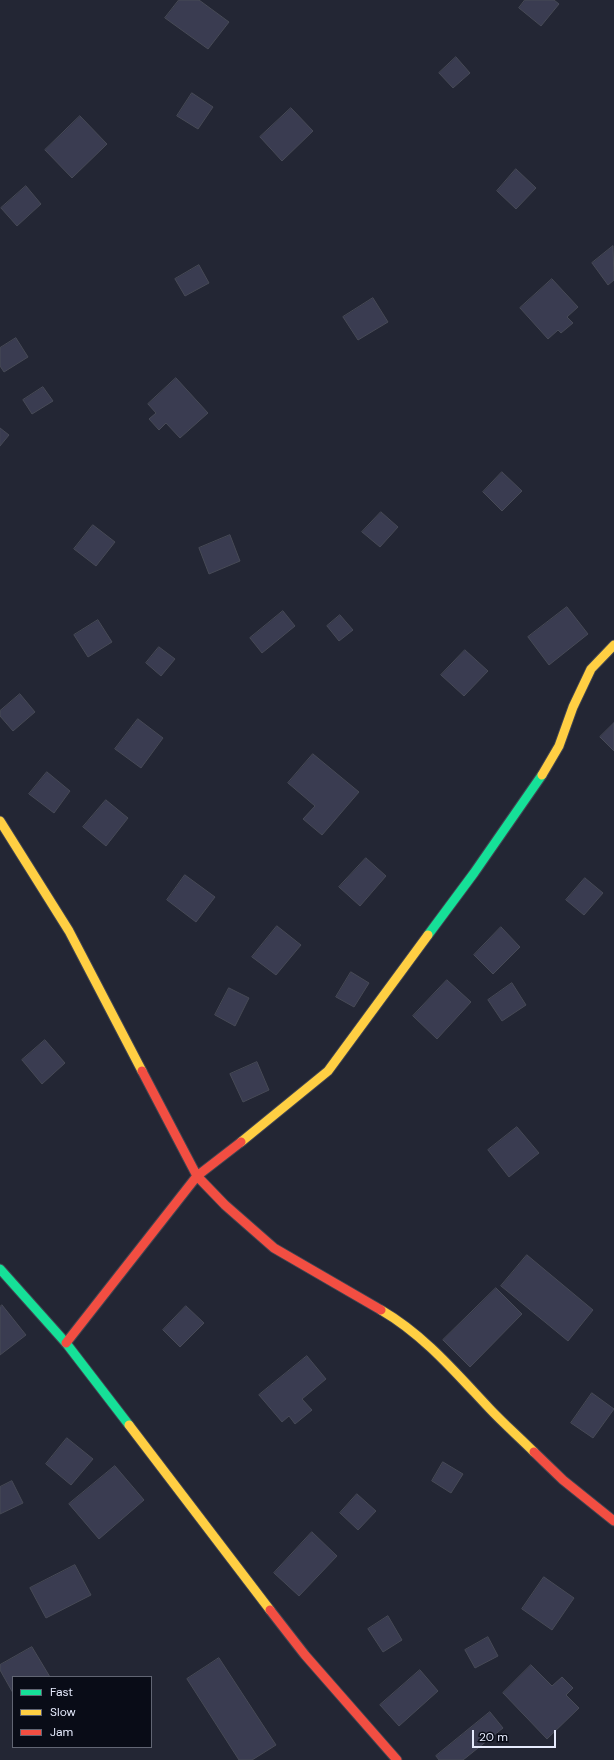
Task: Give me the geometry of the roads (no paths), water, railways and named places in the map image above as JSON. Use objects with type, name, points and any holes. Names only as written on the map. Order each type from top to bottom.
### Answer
[{"type":"street","points":[[66,1343],[198,1176],[262,1126],[328,1071],[469,879],[536,784],[558,746],[573,707],[592,669],[614,645]]},
{"type":"street","points":[[0,822],[69,931],[198,1176],[225,1205],[274,1248],[400,1321],[447,1362],[489,1408],[563,1480],[614,1521]]},
{"type":"street","points":[[0,1269],[66,1343],[305,1655],[397,1760]]}]
